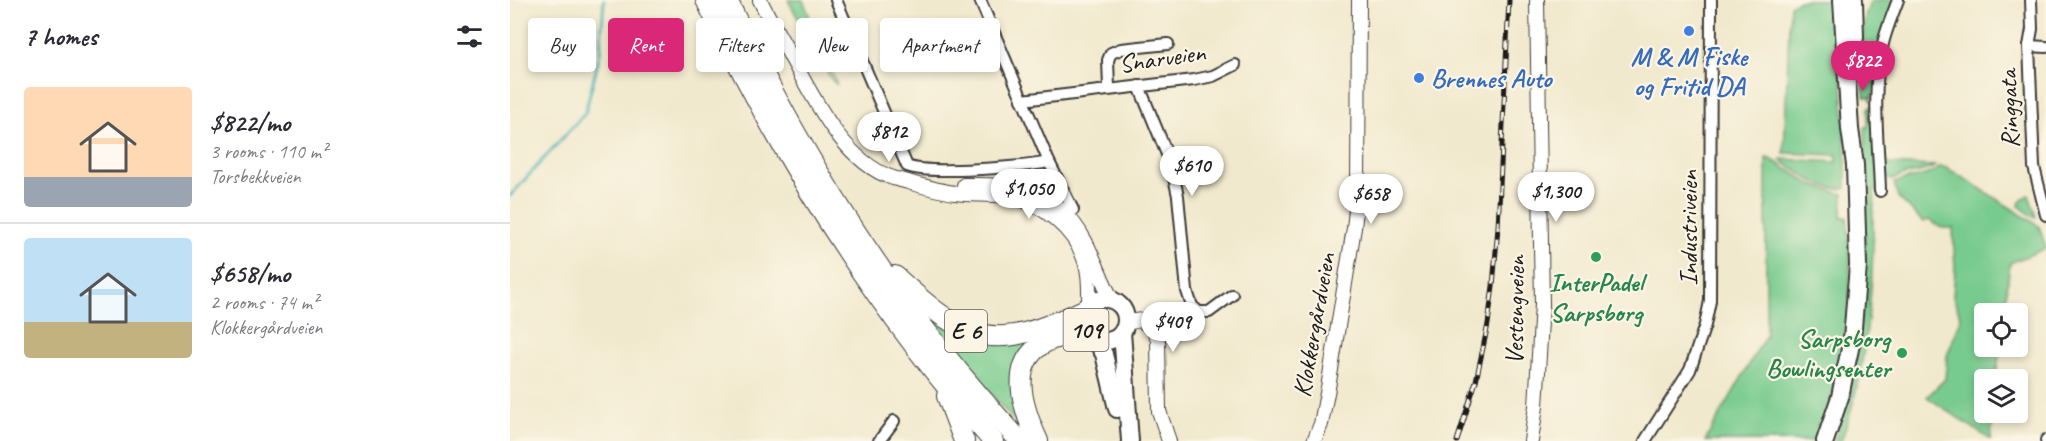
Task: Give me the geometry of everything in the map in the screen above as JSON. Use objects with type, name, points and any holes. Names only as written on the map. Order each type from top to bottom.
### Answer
[{"type":"highway","name":"E 6","points":[[706,0],[750,89],[823,215],[873,290],[940,380],[993,441]]},
{"type":"highway","name":"E 6","points":[[727,0],[792,127],[869,252],[943,352],[1020,441]]},
{"type":"highway","name":"E 6","points":[[869,252],[940,315],[972,333],[996,337],[1021,334],[1055,323],[1088,307]]},
{"type":"highway","points":[[1038,441],[1022,400],[1021,380],[1026,363],[1037,348],[1054,339],[1093,337]]},
{"type":"highway","name":"E 6","points":[[940,380],[964,441]]},
{"type":"main road","points":[[1825,441],[1840,397],[1852,340],[1858,265],[1855,165],[1850,129],[1842,0]]},
{"type":"main road","points":[[1854,0],[1858,129],[1855,165]]},
{"type":"main road","name":"109","points":[[1120,441],[1117,406],[1104,354],[1083,323],[1088,307],[1098,300],[1112,300],[1123,309],[1130,441]]},
{"type":"main road","name":"109","points":[[1093,337],[1110,340],[1124,328]]},
{"type":"street","points":[[760,0],[821,112],[859,157],[885,175],[953,192],[1007,196],[1027,202],[1045,212],[1061,225],[1082,253],[1087,270],[1088,307]]},
{"type":"street","points":[[836,0],[907,166],[919,169],[971,168],[1030,166],[1049,162]]},
{"type":"street","points":[[980,0],[1049,162],[1074,210]]},
{"type":"street","name":"Klokkergårdveien","points":[[1314,441],[1321,424],[1328,388],[1358,192],[1359,0]]},
{"type":"street","name":"Vestengveien","points":[[1531,441],[1536,406],[1542,304],[1538,0]]},
{"type":"street","name":"Industriveien","points":[[1645,441],[1690,369],[1705,325],[1710,301],[1711,0]]},
{"type":"street","points":[[1855,21],[1864,0]]},
{"type":"street","points":[[1880,191],[1877,104],[1879,64],[1882,47],[1898,0]]},
{"type":"street","name":"Ringgata","points":[[2031,0],[2032,29],[2029,46],[2034,167],[2046,215]]},
{"type":"street","points":[[1109,88],[1108,60],[1111,53],[1121,49],[1168,44]]},
{"type":"street","points":[[2029,46],[2046,47]]},
{"type":"street","name":"Snarveien","points":[[1022,100],[1109,88],[1194,80],[1213,76],[1235,65]]},
{"type":"street","points":[[1139,86],[1171,164],[1178,196],[1186,283],[1192,306],[1199,312],[1209,312],[1232,295]]},
{"type":"street","points":[[932,187],[1007,185],[1030,190],[1050,201],[1070,218],[1080,233],[1112,300]]},
{"type":"street","points":[[1124,328],[1141,320],[1153,328],[1158,339],[1159,411],[1169,441]]},
{"type":"street","points":[[879,441],[894,421]]},
{"type":"green space","points":[[788,0],[803,0],[810,18],[798,18]]},
{"type":"green space","points":[[1800,0],[1837,0],[1846,147],[1846,188],[1820,184],[1803,176],[1780,160],[1837,162],[1837,155],[1784,153],[1790,5]]},
{"type":"green space","points":[[1872,0],[1894,0],[1871,102],[1871,97],[1864,97],[1862,47],[1865,20]]},
{"type":"green space","points":[[827,72],[832,72],[837,85]]},
{"type":"green space","points":[[1872,106],[1878,185],[1874,193],[1870,304],[1862,361],[1849,416],[1841,441],[1834,441],[1852,376],[1862,311],[1865,246],[1865,127],[1868,127],[1868,108]]},
{"type":"green space","points":[[1766,158],[1812,185],[1843,194],[1842,217],[1847,217],[1850,273],[1846,331],[1841,359],[1826,415],[1816,441],[1705,441],[1766,335]]},
{"type":"green space","points":[[1884,164],[1935,166],[1892,180],[1886,178]]},
{"type":"green space","points":[[1940,167],[1947,168],[2039,226],[2046,248],[2010,263],[2005,303],[1974,303],[1974,357],[1999,357],[1997,369],[1974,369],[1974,423],[1992,423],[1991,440],[1927,397],[1945,379],[1947,356],[1961,318],[1953,297],[1955,270],[1953,228],[1942,228],[1929,220],[1923,222],[1898,197],[1894,183],[1935,171]]},
{"type":"green space","points":[[2029,194],[2036,217],[2035,218],[2019,206]]},
{"type":"green space","points":[[919,305],[943,326],[1038,335],[1025,352],[1032,440],[1000,405]]},
{"type":"waterway","points":[[510,196],[585,113],[600,54],[604,0]]},
{"type":"railway","points":[[1457,441],[1476,381],[1493,286],[1509,0]]},
{"type":"place","name":"M & M Fiske og Fritid DA","points":[[1689,31]]},
{"type":"place","name":"Brennes Auto","points":[[1419,78]]},
{"type":"place","name":"InterPadel Sarpsborg","points":[[1596,257]]},
{"type":"place","name":"Sarpsborg Bowlingsenter","points":[[1902,353]]}]
